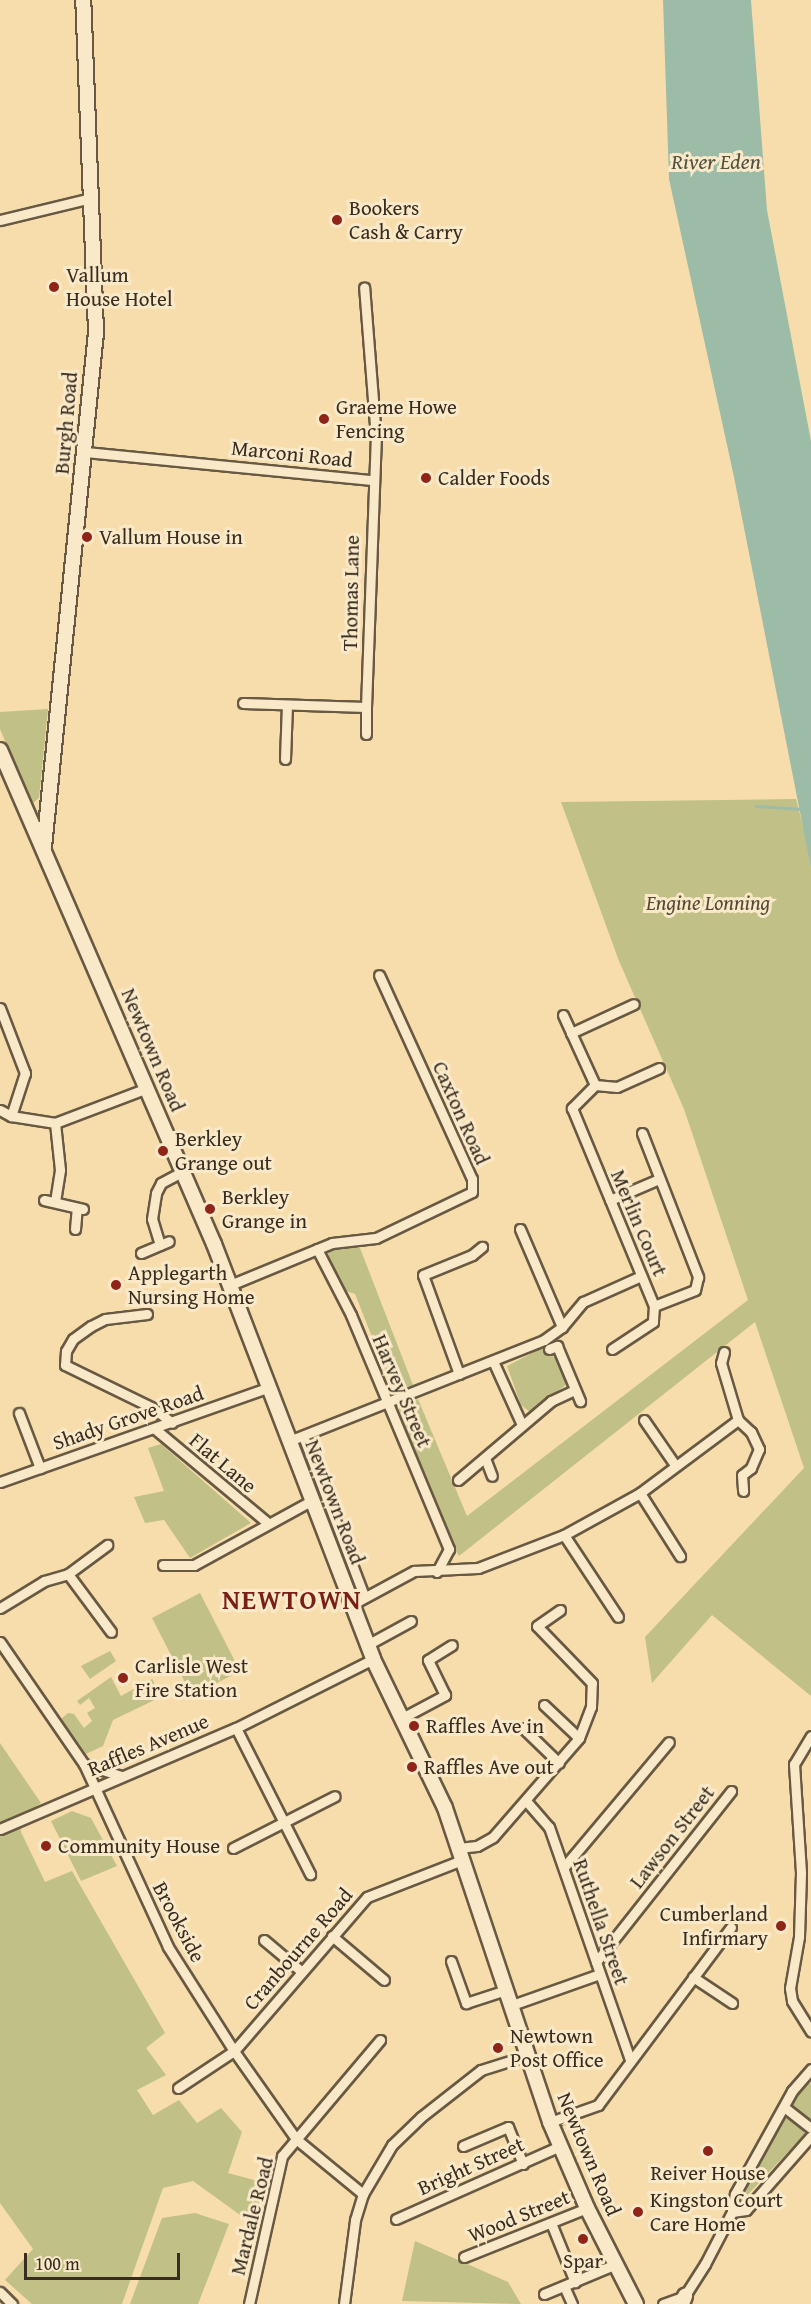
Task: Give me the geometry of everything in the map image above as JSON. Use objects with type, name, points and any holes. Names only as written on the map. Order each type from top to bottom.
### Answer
[{"type":"main road","name":"Burgh Road","points":[[44,848],[46,807],[96,332],[83,0]]},
{"type":"main road","name":"Newtown Road","points":[[0,750],[230,1285],[267,1388],[373,1659],[445,1809],[550,2122],[587,2208],[636,2304]]},
{"type":"main road","points":[[25,808],[46,807]]},
{"type":"street","points":[[0,220],[91,198]]},
{"type":"street","name":"Marconi Road","points":[[85,452],[373,480],[376,438],[364,287]]},
{"type":"street","name":"Thomas Lane","points":[[366,734],[373,480]]},
{"type":"street","points":[[243,704],[366,707]]},
{"type":"street","points":[[285,759],[287,705]]},
{"type":"street","name":"Caxton Road","points":[[230,1285],[332,1243],[376,1238],[472,1192],[472,1179],[379,975]]},
{"type":"street","points":[[571,1033],[634,1004]]},
{"type":"street","points":[[0,1008],[3,1022],[25,1073],[11,1116]]},
{"type":"street","points":[[563,1015],[595,1085],[617,1087],[659,1068]]},
{"type":"street","name":"Merlin Court","points":[[595,1085],[572,1108],[654,1306],[653,1322],[612,1349]]},
{"type":"street","points":[[0,1110],[11,1116],[55,1123],[147,1088]]},
{"type":"street","points":[[55,1123],[60,1170],[55,1202]]},
{"type":"street","points":[[610,1200],[658,1179],[642,1133]]},
{"type":"street","points":[[141,1253],[165,1243],[152,1219],[156,1193],[161,1183],[182,1172]]},
{"type":"street","name":"Merlin Court","points":[[654,1306],[695,1290],[699,1285],[658,1179]]},
{"type":"street","points":[[44,1200],[80,1209],[75,1229]]},
{"type":"street","points":[[520,1229],[562,1327]]},
{"type":"street","points":[[459,1374],[423,1275],[472,1255],[482,1247]]},
{"type":"street","name":"Harvey Street","points":[[317,1249],[351,1315],[449,1549],[437,1572]]},
{"type":"street","points":[[289,1441],[544,1340],[562,1327],[583,1302],[641,1275]]},
{"type":"street","points":[[147,1314],[105,1319],[91,1326],[73,1340],[66,1351],[65,1365],[153,1408],[172,1423]]},
{"type":"street","points":[[549,1349],[557,1346],[580,1401]]},
{"type":"street","points":[[724,1352],[721,1363],[738,1420],[751,1432],[759,1449],[751,1468],[742,1475],[743,1491]]},
{"type":"street","points":[[493,1361],[522,1425]]},
{"type":"street","name":"Shady Grove Road","points":[[0,1482],[267,1388]]},
{"type":"street","points":[[458,1480],[551,1401],[575,1390]]},
{"type":"street","points":[[19,1413],[40,1468]]},
{"type":"street","points":[[644,1420],[675,1465]]},
{"type":"street","points":[[351,1605],[414,1571],[437,1572],[478,1568],[564,1535],[640,1493],[738,1420]]},
{"type":"street","name":"Flat Lane","points":[[155,1429],[269,1524]]},
{"type":"street","points":[[303,1436],[364,1596]]},
{"type":"street","points":[[485,1458],[492,1476]]},
{"type":"street","points":[[640,1493],[680,1556]]},
{"type":"street","points":[[163,1565],[194,1565],[311,1501]]},
{"type":"street","points":[[564,1535],[618,1617]]},
{"type":"street","points":[[0,1608],[44,1581],[68,1574],[107,1545]]},
{"type":"street","points":[[68,1574],[111,1632]]},
{"type":"street","points":[[76,1603],[85,1596]]},
{"type":"street","name":"Cranbourne Road","points":[[178,2088],[234,2051],[367,1897],[493,1837],[527,1802],[579,1738],[591,1707],[592,1683],[537,1626],[560,1610]]},
{"type":"street","points":[[368,1646],[411,1621]]},
{"type":"street","name":"Brookside","points":[[0,1642],[84,1764],[168,1947],[234,2051],[296,2139],[363,2194]]},
{"type":"street","points":[[402,1718],[445,1695],[428,1660],[452,1645]]},
{"type":"street","name":"Raffles Avenue","points":[[0,1829],[236,1728],[373,1659]]},
{"type":"street","points":[[544,1705],[579,1738]]},
{"type":"street","points":[[236,1728],[310,1874]]},
{"type":"street","points":[[523,1728],[559,1763]]},
{"type":"street","points":[[811,1736],[794,1764],[801,1873],[799,1937],[790,1988],[792,2001],[811,2031]]},
{"type":"street","points":[[564,1867],[669,1742]]},
{"type":"street","points":[[84,1764],[121,1776]]},
{"type":"street","name":"Lawson Street","points":[[596,1962],[731,1791]]},
{"type":"street","points":[[233,1848],[335,1796]]},
{"type":"street","name":"Ruthella Street","points":[[527,1802],[549,1827],[630,2060]]},
{"type":"street","points":[[550,2122],[598,2105],[731,1927]]},
{"type":"street","points":[[332,1936],[384,1980]]},
{"type":"street","points":[[264,1940],[301,1971]]},
{"type":"street","points":[[451,1961],[466,2003],[506,1990]]},
{"type":"street","points":[[512,2005],[600,1974]]},
{"type":"street","points":[[693,1977],[732,2002]]},
{"type":"street","name":"Mardale Road","points":[[249,2304],[282,2156],[380,2040]]},
{"type":"street","points":[[344,2304],[355,2220],[363,2194],[392,2145],[420,2117],[482,2070],[529,2055]]},
{"type":"street","points":[[663,2304],[682,2301],[732,2212],[735,2194],[784,2107],[811,2069]]},
{"type":"street","points":[[784,2107],[811,2128]]},
{"type":"street","points":[[463,2146],[508,2127],[523,2164]]},
{"type":"street","points":[[732,2212],[746,2210],[811,2136]]},
{"type":"street","name":"Bright Street","points":[[396,2219],[560,2146]]},
{"type":"street","name":"Wood Street","points":[[464,2257],[587,2208]]},
{"type":"street","points":[[551,2223],[575,2282]]},
{"type":"street","points":[[544,2294],[616,2264]]},
{"type":"street","points":[[564,2286],[572,2304]]},
{"type":"street","points":[[0,2292],[12,2304]]},
{"type":"green space","points":[[48,709],[39,798],[32,804],[0,729],[0,712]]},
{"type":"green space","name":"Engine Lonning","points":[[796,799],[811,858],[811,1696],[712,1615],[652,1683],[645,1637],[804,1468],[755,1322],[459,1556],[445,1533],[398,1407],[418,1399],[467,1516],[748,1300],[684,1109],[619,961],[561,802]]},
{"type":"green space","points":[[332,1248],[360,1248],[413,1385],[394,1392],[355,1294],[346,1291],[330,1263],[328,1252]]},
{"type":"green space","points":[[544,1347],[549,1356],[557,1357],[567,1384],[530,1412],[521,1405],[507,1366]]},
{"type":"green space","points":[[161,1444],[251,1523],[190,1558],[164,1520],[145,1523],[134,1497],[164,1491],[148,1448]]},
{"type":"green space","points":[[200,1593],[240,1671],[192,1696],[152,1618]]},
{"type":"green space","points":[[110,1651],[116,1661],[90,1679],[81,1666]]},
{"type":"green space","points":[[111,1677],[121,1696],[152,1679],[157,1687],[162,1685],[167,1694],[113,1720],[103,1746],[86,1754],[61,1719],[68,1713],[74,1714],[84,1728],[92,1721],[87,1713],[95,1708],[89,1698],[80,1705],[77,1701]]},
{"type":"green space","points":[[0,1743],[41,1803],[20,1818],[21,1832],[45,1882],[72,1871],[165,2033],[146,2048],[166,2075],[137,2090],[153,2115],[179,2100],[197,2123],[221,2108],[242,2132],[228,2173],[265,2183],[254,2225],[193,2181],[163,2188],[122,2304],[32,2304],[5,2280],[33,2249],[0,2203]]},
{"type":"green space","points":[[72,1811],[91,1818],[117,1866],[81,1881],[51,1821]]},
{"type":"green space","points":[[804,2082],[811,2084],[811,2122],[791,2105]]},
{"type":"green space","points":[[784,2117],[804,2129],[804,2135],[738,2205]]},
{"type":"green space","points":[[195,2213],[229,2224],[198,2304],[130,2304],[162,2218]]},
{"type":"green space","points":[[415,2241],[508,2282],[521,2304],[402,2301]]},
{"type":"water","name":"River Eden","points":[[663,0],[751,0],[767,210],[811,441],[811,868],[734,477],[669,179]]},
{"type":"waterway","points":[[756,806],[801,809]]},
{"type":"place","name":"Bookers Cash & Carry","points":[[337,220]]},
{"type":"place","name":"Vallum House Hotel","points":[[54,287]]},
{"type":"place","name":"Graeme Howe Fencing","points":[[324,419]]},
{"type":"place","name":"Calder Foods","points":[[426,478]]},
{"type":"place","name":"Vallum House in","points":[[87,537]]},
{"type":"place","name":"Berkley Grange out","points":[[163,1151]]},
{"type":"place","name":"Berkley Grange in","points":[[210,1209]]},
{"type":"place","name":"Applegarth Nursing Home","points":[[116,1285]]},
{"type":"place","name":"Carlisle West Fire Station","points":[[123,1678]]},
{"type":"place","name":"Raffles Ave in","points":[[414,1726]]},
{"type":"place","name":"Raffles Ave out","points":[[412,1767]]},
{"type":"place","name":"Community House","points":[[46,1846]]},
{"type":"place","name":"Cumberland Infirmary","points":[[781,1926]]},
{"type":"place","name":"Newtown Post Office","points":[[498,2048]]},
{"type":"place","name":"Reiver House","points":[[708,2151]]},
{"type":"place","name":"Kingston Court Care Home","points":[[638,2212]]},
{"type":"place","name":"Spar","points":[[583,2239]]},
{"type":"district","name":"NEWTOWN","points":[[292,1600]]}]
